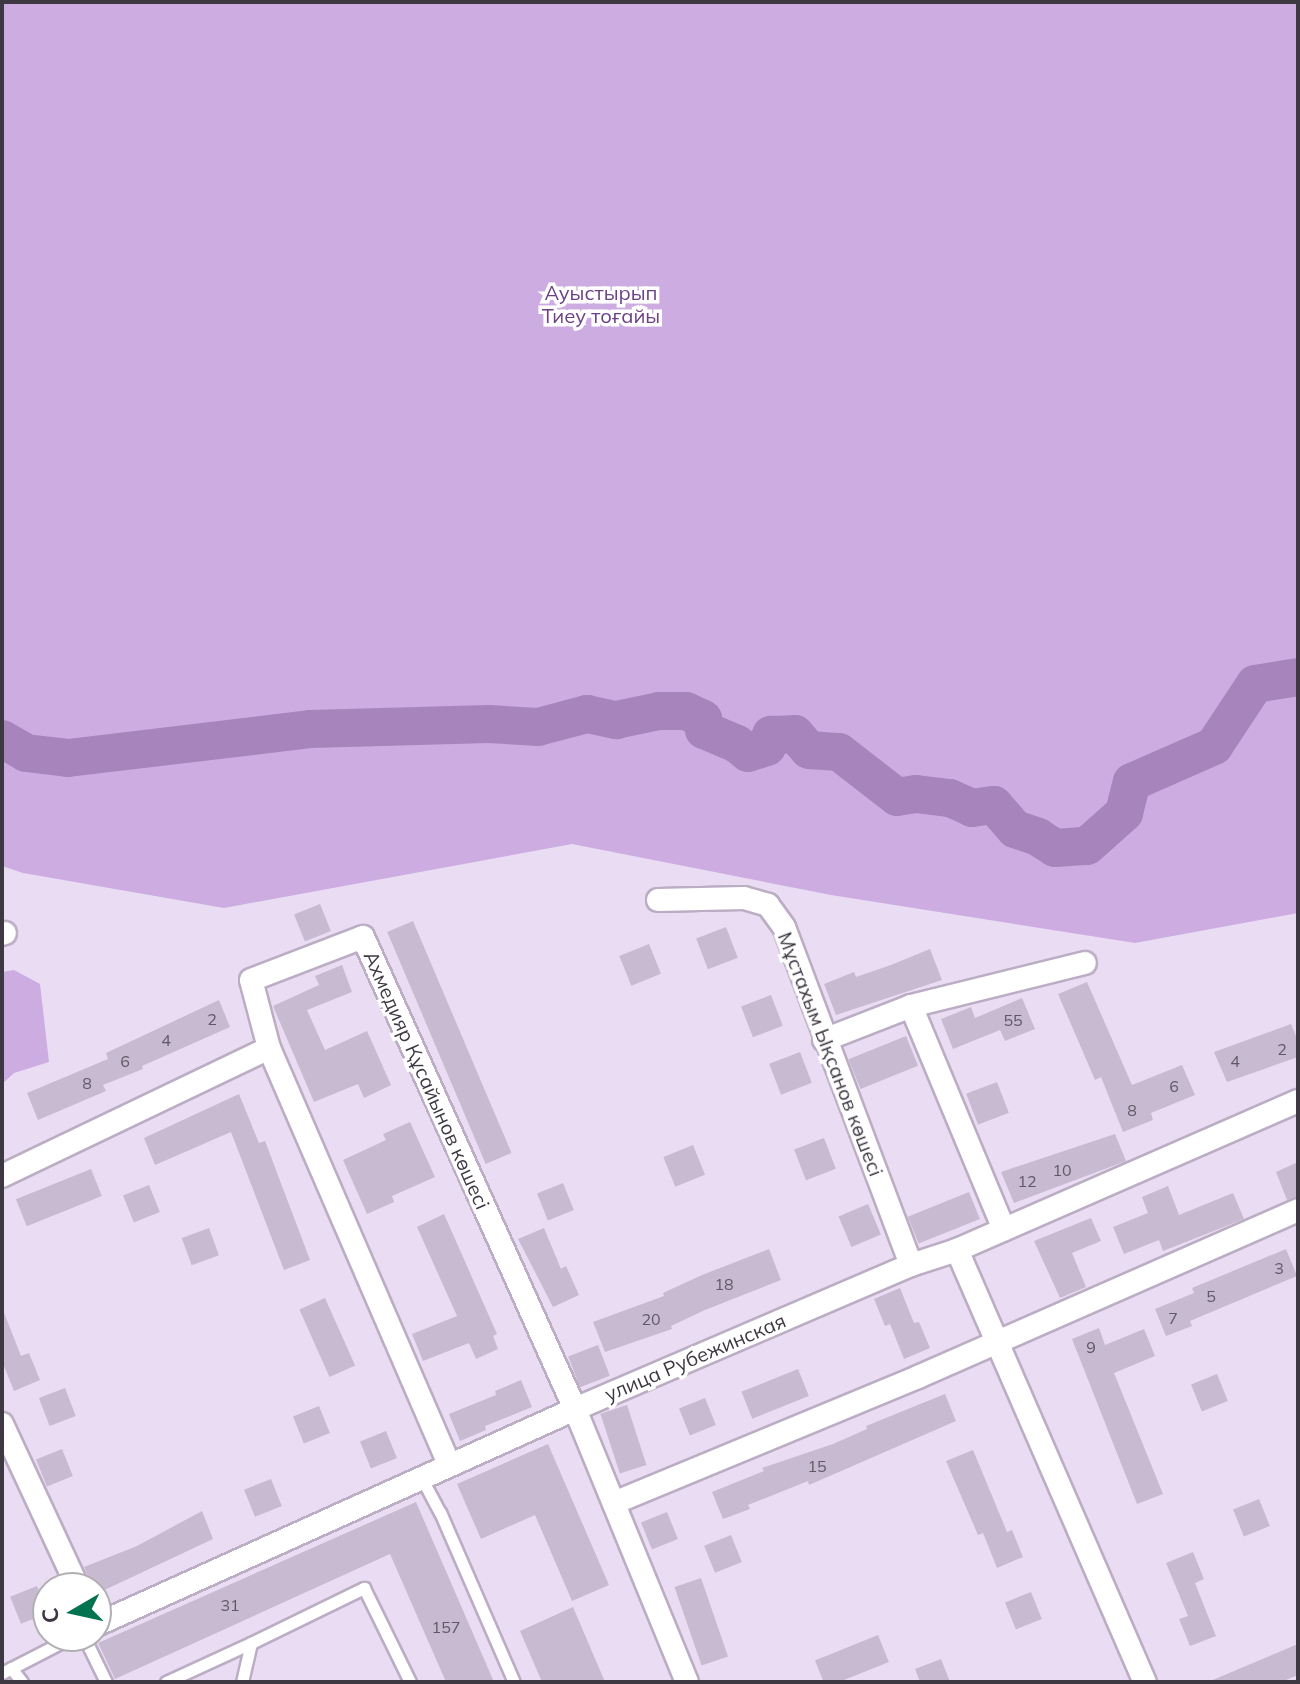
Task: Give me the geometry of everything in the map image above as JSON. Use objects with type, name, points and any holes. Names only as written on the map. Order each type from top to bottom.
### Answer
[{"type":"street","name":"Мұстахым Ықсанов көшесі","points":[[658,900],[744,898],[768,905],[784,927],[911,1265]]},
{"type":"street","name":"Ахмедияр Құсайынов көшесі","points":[[449,1464],[269,1048],[251,980],[363,937],[575,1409],[687,1682]]},
{"type":"street","points":[[824,1040],[911,1006],[1085,963]]},
{"type":"street","points":[[911,1006],[1004,1229]]},
{"type":"street","points":[[2,1176],[269,1048]]},
{"type":"street","name":"улица Рубежинская","points":[[112,1618],[575,1409],[911,1265],[957,1250],[1298,1101]]},
{"type":"street","points":[[614,1503],[1298,1210]]},
{"type":"street","points":[[957,1250],[1145,1682]]},
{"type":"street","points":[[2,1426],[70,1572]]},
{"type":"lane","points":[[421,1477],[440,1512],[514,1682]]},
{"type":"lane","points":[[166,1682],[364,1588],[410,1682]]},
{"type":"lane","points":[[242,1682],[251,1643]]},
{"type":"lane","points":[[22,1682],[6,1670],[42,1652]]},
{"type":"lane","points":[[91,1652],[106,1682]]},
{"type":"green space","name":"Ауыстырып Тиеу тоғайы","points":[[2,2],[1298,2],[1298,913],[1135,943],[831,895],[572,844],[224,908],[23,873],[2,866]]},
{"type":"green space","points":[[14,970],[40,984],[49,1062],[14,1073],[2,1084],[2,972]]},
{"type":"building","points":[[320,904],[331,931],[305,941],[294,914]]},
{"type":"building","points":[[413,921],[511,1153],[486,1164],[387,932]]},
{"type":"building","points":[[726,927],[738,958],[708,969],[696,938]]},
{"type":"building","points":[[649,944],[661,974],[631,986],[619,956]]},
{"type":"building","points":[[930,949],[942,980],[836,1015],[824,984],[854,972],[856,977]]},
{"type":"building","points":[[342,965],[352,992],[307,1010],[325,1050],[367,1031],[391,1085],[364,1098],[358,1084],[314,1102],[273,1006],[319,985],[315,976]]},
{"type":"building","points":[[1087,982],[1132,1085],[1182,1065],[1195,1095],[1151,1113],[1153,1120],[1123,1132],[1101,1077],[1095,1080],[1058,994]]},
{"type":"building","points":[[771,995],[783,1026],[753,1037],[741,1006]]},
{"type":"building","points":[[1022,998],[1035,1029],[1005,1041],[1000,1030],[953,1049],[941,1019],[971,1007],[975,1018]]},
{"type":"building","points":[[219,1000],[230,1027],[103,1085],[106,1091],[38,1120],[27,1093],[108,1059],[106,1053]]},
{"type":"building","points":[[1291,1024],[1298,1041],[1298,1057],[1227,1082],[1214,1052]]},
{"type":"building","points":[[906,1036],[918,1066],[861,1089],[849,1059]]},
{"type":"building","points":[[800,1052],[812,1083],[781,1095],[769,1064]]},
{"type":"building","points":[[997,1082],[1009,1113],[978,1125],[966,1094]]},
{"type":"building","points":[[239,1094],[259,1143],[265,1141],[310,1260],[284,1270],[231,1132],[155,1165],[144,1138]]},
{"type":"building","points":[[410,1122],[435,1177],[392,1196],[394,1202],[367,1214],[343,1160],[386,1140],[383,1134]]},
{"type":"building","points":[[1115,1134],[1126,1161],[1014,1203],[1001,1172]]},
{"type":"building","points":[[824,1138],[836,1169],[806,1180],[794,1149]]},
{"type":"building","points":[[693,1145],[705,1175],[675,1187],[663,1157]]},
{"type":"building","points":[[1298,1162],[1298,1196],[1287,1200],[1276,1172]]},
{"type":"building","points":[[91,1169],[102,1196],[27,1226],[16,1199]]},
{"type":"building","points":[[563,1183],[574,1210],[548,1220],[537,1193]]},
{"type":"building","points":[[149,1185],[160,1212],[134,1222],[123,1195]]},
{"type":"building","points":[[1168,1186],[1179,1215],[1233,1193],[1244,1219],[1163,1251],[1159,1240],[1124,1254],[1113,1227],[1148,1213],[1142,1197]]},
{"type":"building","points":[[969,1192],[980,1219],[919,1244],[908,1217]]},
{"type":"building","points":[[868,1204],[881,1234],[851,1247],[839,1217]]},
{"type":"building","points":[[444,1214],[497,1334],[493,1336],[498,1349],[476,1359],[469,1343],[423,1361],[412,1334],[457,1316],[417,1227]]},
{"type":"building","points":[[1091,1218],[1101,1241],[1072,1253],[1086,1287],[1060,1298],[1034,1241]]},
{"type":"building","points":[[209,1228],[219,1255],[192,1265],[182,1238]]},
{"type":"building","points":[[544,1228],[561,1269],[566,1266],[579,1295],[553,1307],[518,1239]]},
{"type":"building","points":[[769,1249],[781,1280],[705,1310],[671,1326],[672,1329],[605,1352],[593,1322],[664,1296],[663,1293],[702,1275]]},
{"type":"building","points":[[1286,1249],[1297,1276],[1190,1321],[1192,1326],[1166,1336],[1155,1309],[1194,1293],[1192,1288]]},
{"type":"building","points":[[900,1288],[914,1323],[919,1322],[930,1348],[904,1359],[890,1324],[885,1326],[874,1299]]},
{"type":"building","points":[[325,1298],[355,1366],[330,1377],[299,1309]]},
{"type":"building","points":[[3,1310],[21,1356],[29,1353],[40,1380],[14,1391],[2,1361]]},
{"type":"building","points":[[1099,1328],[1105,1345],[1144,1329],[1155,1356],[1114,1373],[1163,1494],[1137,1504],[1072,1339]]},
{"type":"building","points":[[598,1345],[610,1376],[580,1387],[568,1356]]},
{"type":"building","points":[[798,1369],[809,1396],[752,1419],[741,1392]]},
{"type":"building","points":[[1217,1374],[1228,1401],[1202,1411],[1191,1384]]},
{"type":"building","points":[[521,1380],[532,1407],[485,1426],[486,1430],[460,1441],[449,1414],[496,1395],[495,1391]]},
{"type":"building","points":[[65,1388],[76,1416],[50,1426],[39,1398]]},
{"type":"building","points":[[945,1394],[956,1421],[809,1485],[808,1481],[748,1505],[750,1509],[723,1519],[712,1492],[764,1471],[762,1468],[833,1444],[867,1429],[866,1426]]},
{"type":"building","points":[[705,1398],[716,1425],[690,1435],[679,1408]]},
{"type":"building","points":[[627,1405],[646,1465],[620,1474],[600,1414]]},
{"type":"building","points":[[319,1406],[330,1433],[304,1443],[293,1416]]},
{"type":"building","points":[[386,1431],[397,1458],[371,1468],[360,1441]]},
{"type":"building","points":[[548,1444],[609,1585],[572,1601],[535,1515],[481,1539],[457,1484]]},
{"type":"building","points":[[62,1449],[73,1476],[47,1486],[36,1459]]},
{"type":"building","points":[[973,1450],[1007,1532],[1012,1530],[1023,1557],[997,1568],[983,1533],[978,1535],[946,1461]]},
{"type":"building","points":[[271,1479],[282,1506],[255,1517],[244,1490]]},
{"type":"building","points":[[1259,1499],[1270,1526],[1244,1536],[1233,1509]]},
{"type":"building","points":[[416,1502],[494,1682],[446,1682],[390,1554],[115,1679],[102,1652],[112,1652],[112,1637]]},
{"type":"building","points":[[202,1511],[213,1539],[112,1586],[112,1572],[86,1572],[84,1567],[137,1546]]},
{"type":"building","points":[[667,1512],[678,1539],[652,1549],[641,1522]]},
{"type":"building","points":[[731,1535],[742,1562],[715,1573],[704,1546]]},
{"type":"building","points":[[1193,1552],[1204,1579],[1195,1583],[1216,1636],[1190,1646],[1179,1619],[1188,1616],[1166,1563]]},
{"type":"building","points":[[701,1578],[728,1656],[702,1666],[675,1587]]},
{"type":"building","points":[[32,1588],[32,1619],[21,1624],[10,1597]]},
{"type":"building","points":[[1031,1592],[1042,1619],[1016,1629],[1005,1602]]},
{"type":"building","points":[[573,1607],[605,1682],[542,1682],[520,1631]]},
{"type":"building","points":[[878,1635],[889,1662],[839,1682],[824,1682],[815,1660]]},
{"type":"building","points":[[1298,1644],[1298,1675],[1281,1682],[1208,1682]]},
{"type":"building","points":[[941,1659],[950,1682],[920,1682],[915,1669]]},
{"type":"waterway","points":[[2,739],[26,753],[68,758],[311,729],[489,724],[538,727],[587,714],[616,720],[659,711],[686,711],[703,719],[704,730],[737,744],[748,753],[767,747],[771,735],[795,734],[809,750],[839,752],[897,797],[916,794],[950,798],[972,808],[994,805],[1015,829],[1038,837],[1055,848],[1087,846],[1124,813],[1132,782],[1214,746],[1255,684],[1298,677]]}]
